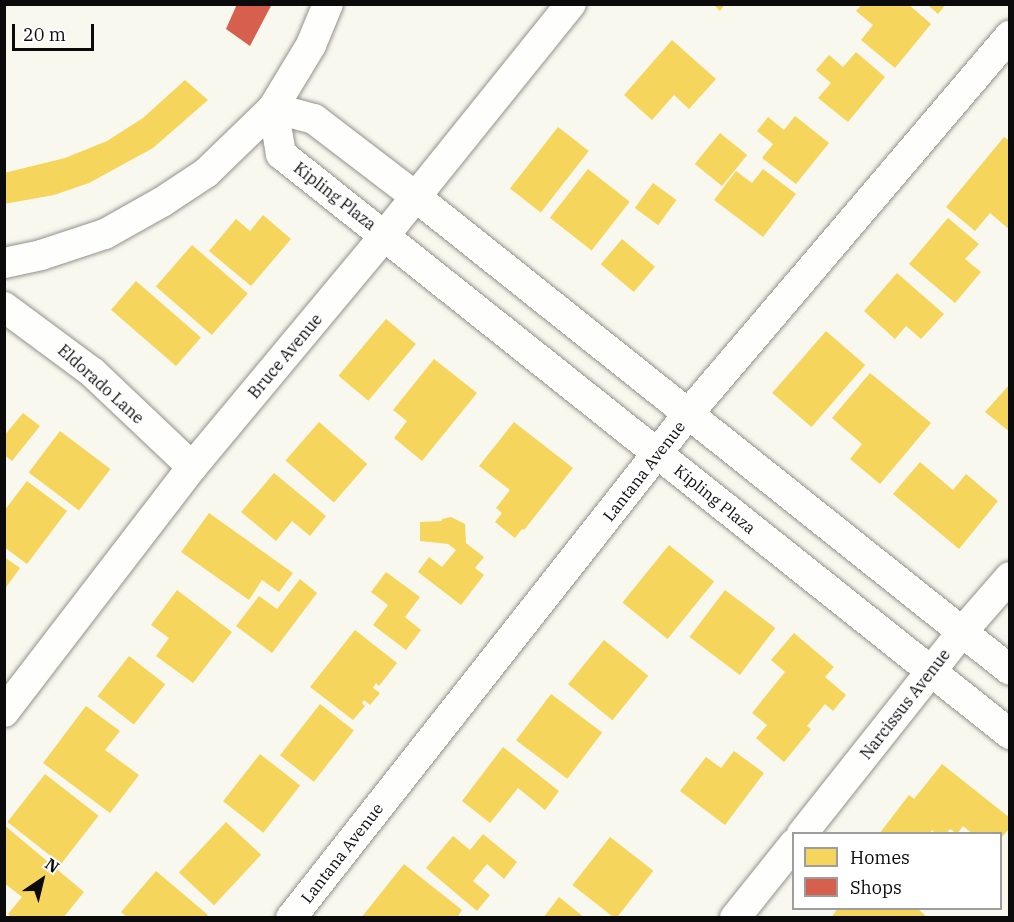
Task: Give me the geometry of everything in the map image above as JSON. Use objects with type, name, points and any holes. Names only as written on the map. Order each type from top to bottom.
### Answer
[{"type":"street","points":[[4,263],[41,255],[105,234],[162,202],[206,173],[273,108],[311,45],[328,4]]},
{"type":"street","name":"Bruce Avenue","points":[[4,712],[192,467],[385,235],[571,4]]},
{"type":"street","name":"Lantana Avenue","points":[[291,918],[688,414],[1010,36]]},
{"type":"street","points":[[273,108],[314,119],[416,197],[1010,670]]},
{"type":"street","name":"Kipling Plaza","points":[[273,108],[281,154],[1010,734]]},
{"type":"street","name":"Eldorado Lane","points":[[4,307],[92,372],[192,467]]},
{"type":"street","name":"Narcissus Avenue","points":[[804,832],[962,632],[1010,577]]},
{"type":"street","points":[[735,918],[792,847]]},
{"type":"building: Homes","points":[[713,4],[725,4],[720,11]]},
{"type":"building: Homes","points":[[862,4],[908,4],[931,24],[895,68],[861,40],[873,25],[856,11]]},
{"type":"building: Homes","points":[[927,4],[946,4],[938,14]]},
{"type":"building: Homes","points":[[672,40],[716,79],[689,109],[674,95],[652,120],[624,95]]},
{"type":"building: Homes","points":[[856,52],[885,77],[848,122],[818,98],[831,83],[816,70],[829,55],[843,67]]},
{"type":"building: Homes","points":[[185,80],[208,100],[153,148],[89,183],[54,195],[4,204],[4,173],[65,158],[107,141],[143,118]]},
{"type":"building: Homes","points":[[795,116],[829,143],[796,184],[762,158],[773,144],[757,131],[768,117],[784,130]]},
{"type":"building: Homes","points":[[558,127],[589,151],[541,212],[510,188]]},
{"type":"building: Homes","points":[[720,133],[747,155],[722,186],[695,164]]},
{"type":"building: Homes","points":[[1004,137],[1010,141],[1010,230],[990,213],[975,231],[946,207]]},
{"type":"building: Homes","points":[[588,169],[630,202],[592,250],[550,218]]},
{"type":"building: Homes","points":[[763,169],[796,194],[763,237],[714,200],[736,171],[752,183]]},
{"type":"building: Homes","points":[[653,183],[676,200],[658,225],[635,208]]},
{"type":"building: Homes","points":[[263,215],[291,239],[251,286],[209,251],[236,219],[250,231]]},
{"type":"building: Homes","points":[[948,218],[979,244],[965,259],[981,272],[955,303],[909,264]]},
{"type":"building: Homes","points":[[622,239],[655,267],[634,292],[601,264]]},
{"type":"building: Homes","points":[[192,245],[248,294],[212,335],[156,287]]},
{"type":"building: Homes","points":[[897,273],[944,314],[921,339],[906,326],[895,339],[864,311]]},
{"type":"building: Homes","points":[[136,281],[201,337],[176,366],[111,310]]},
{"type":"building: Homes","points":[[386,319],[416,344],[368,401],[338,376]]},
{"type":"building: Homes","points":[[826,331],[865,365],[811,427],[772,393]]},
{"type":"building: Homes","points":[[434,359],[477,393],[422,461],[394,438],[407,421],[393,410]]},
{"type":"building: Homes","points":[[870,373],[931,423],[880,484],[850,459],[862,444],[832,418]]},
{"type":"building: Homes","points":[[1010,384],[1010,432],[985,412]]},
{"type":"building: Homes","points":[[23,413],[40,426],[12,461],[4,455],[4,436]]},
{"type":"building: Homes","points":[[319,422],[367,464],[334,502],[286,460]]},
{"type":"building: Homes","points":[[514,422],[573,468],[524,530],[522,529],[515,538],[495,522],[502,513],[496,508],[510,490],[479,466]]},
{"type":"building: Homes","points":[[60,431],[110,469],[79,510],[29,473]]},
{"type":"building: Homes","points":[[920,462],[953,490],[966,474],[998,501],[959,549],[893,494]]},
{"type":"building: Homes","points":[[274,473],[326,516],[310,536],[292,521],[276,541],[241,512]]},
{"type":"building: Homes","points":[[27,481],[67,511],[27,564],[4,547],[4,511]]},
{"type":"building: Homes","points":[[209,513],[293,573],[279,592],[262,580],[249,600],[181,552]]},
{"type":"building: Homes","points":[[451,517],[465,524],[466,543],[484,557],[475,568],[484,575],[461,605],[418,572],[429,557],[442,567],[456,550],[448,544],[420,541],[420,522],[442,521],[442,519]]},
{"type":"building: Homes","points":[[669,545],[714,582],[668,639],[622,603]]},
{"type":"building: Homes","points":[[4,557],[20,568],[4,590]]},
{"type":"building: Homes","points":[[386,572],[420,597],[405,617],[421,630],[406,650],[373,625],[388,605],[371,592]]},
{"type":"building: Homes","points":[[300,579],[317,593],[272,653],[236,626],[259,596],[277,609]]},
{"type":"building: Homes","points":[[177,590],[232,632],[193,683],[156,656],[169,638],[151,625]]},
{"type":"building: Homes","points":[[725,590],[775,628],[740,675],[689,637]]},
{"type":"building: Homes","points":[[355,630],[397,663],[379,686],[376,683],[373,688],[380,693],[370,705],[364,700],[362,703],[365,706],[353,720],[310,687]]},
{"type":"building: Homes","points":[[794,633],[834,667],[825,677],[846,695],[833,711],[825,704],[807,726],[811,729],[784,762],[756,738],[767,725],[752,713],[785,672],[771,660]]},
{"type":"building: Homes","points":[[604,640],[648,676],[612,720],[568,684]]},
{"type":"building: Homes","points":[[129,656],[165,684],[134,725],[98,696]]},
{"type":"building: Homes","points":[[551,694],[602,733],[567,779],[516,740]]},
{"type":"building: Homes","points":[[320,704],[354,730],[314,782],[280,755]]},
{"type":"building: Homes","points":[[86,706],[120,731],[105,750],[139,775],[110,813],[43,763]]},
{"type":"building: Homes","points":[[503,747],[559,791],[545,810],[518,788],[490,823],[462,801]]},
{"type":"building: Homes","points":[[734,751],[764,773],[725,825],[680,791],[706,757],[721,768]]},
{"type":"building: Homes","points":[[260,754],[300,785],[263,833],[223,801]]},
{"type":"building: Homes","points":[[942,764],[1010,818],[1010,828],[1002,837],[1002,832],[970,832],[963,826],[958,832],[950,829],[948,832],[932,830],[930,832],[881,832],[909,795],[914,799]]},
{"type":"building: Homes","points":[[45,774],[99,816],[61,864],[7,822]]},
{"type":"building: Homes","points":[[226,822],[261,855],[214,905],[179,872]]},
{"type":"building: Homes","points":[[4,825],[84,892],[63,918],[12,918],[8,914],[22,897],[4,883]]},
{"type":"building: Homes","points":[[483,834],[517,862],[504,879],[487,864],[473,881],[490,895],[477,911],[426,868],[453,836],[470,850]]},
{"type":"building: Homes","points":[[610,837],[653,871],[617,918],[572,885]]},
{"type":"building: Homes","points":[[404,864],[462,910],[457,918],[361,918]]},
{"type":"building: Homes","points":[[156,871],[208,915],[205,918],[128,918],[121,912]]},
{"type":"building: Homes","points":[[559,897],[585,918],[543,918]]},
{"type":"building: Homes","points":[[837,910],[919,910],[928,918],[831,918]]},
{"type":"building: Shops","points":[[237,4],[272,4],[250,46],[226,29]]}]
